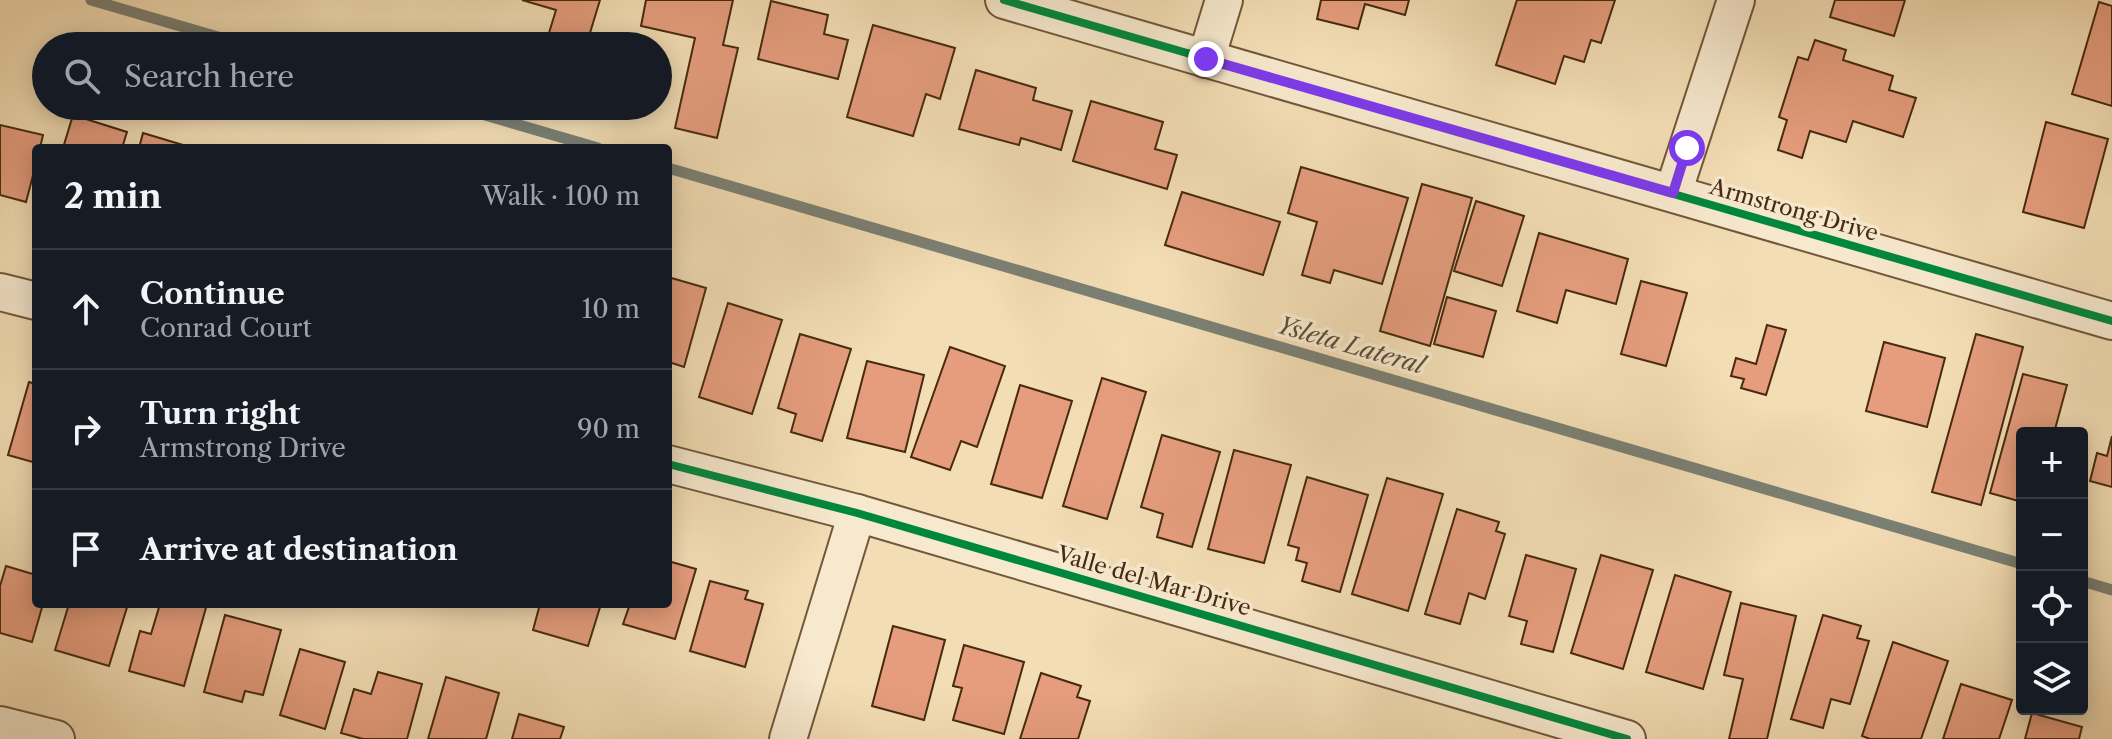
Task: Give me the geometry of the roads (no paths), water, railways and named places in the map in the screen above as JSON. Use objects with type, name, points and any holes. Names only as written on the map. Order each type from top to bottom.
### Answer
[{"type":"street","name":"Armstrong Drive","points":[[1004,0],[2112,321]]},
{"type":"street","points":[[1206,59],[1224,0]]},
{"type":"street","points":[[1673,193],[1736,0]]},
{"type":"street","points":[[0,292],[32,300]]},
{"type":"street","name":"Valle del Mar Drive","points":[[672,465],[857,513],[1627,739]]},
{"type":"street","points":[[788,739],[857,513]]},
{"type":"street","points":[[0,725],[56,739]]},
{"type":"waterway","name":"Ysleta Lateral","points":[[91,0],[201,32]]},
{"type":"waterway","name":"Ysleta Lateral","points":[[502,120],[584,144]]},
{"type":"waterway","name":"Ysleta Lateral","points":[[672,169],[2016,562]]},
{"type":"waterway","name":"Ysleta Lateral","points":[[2088,583],[2112,590]]}]
